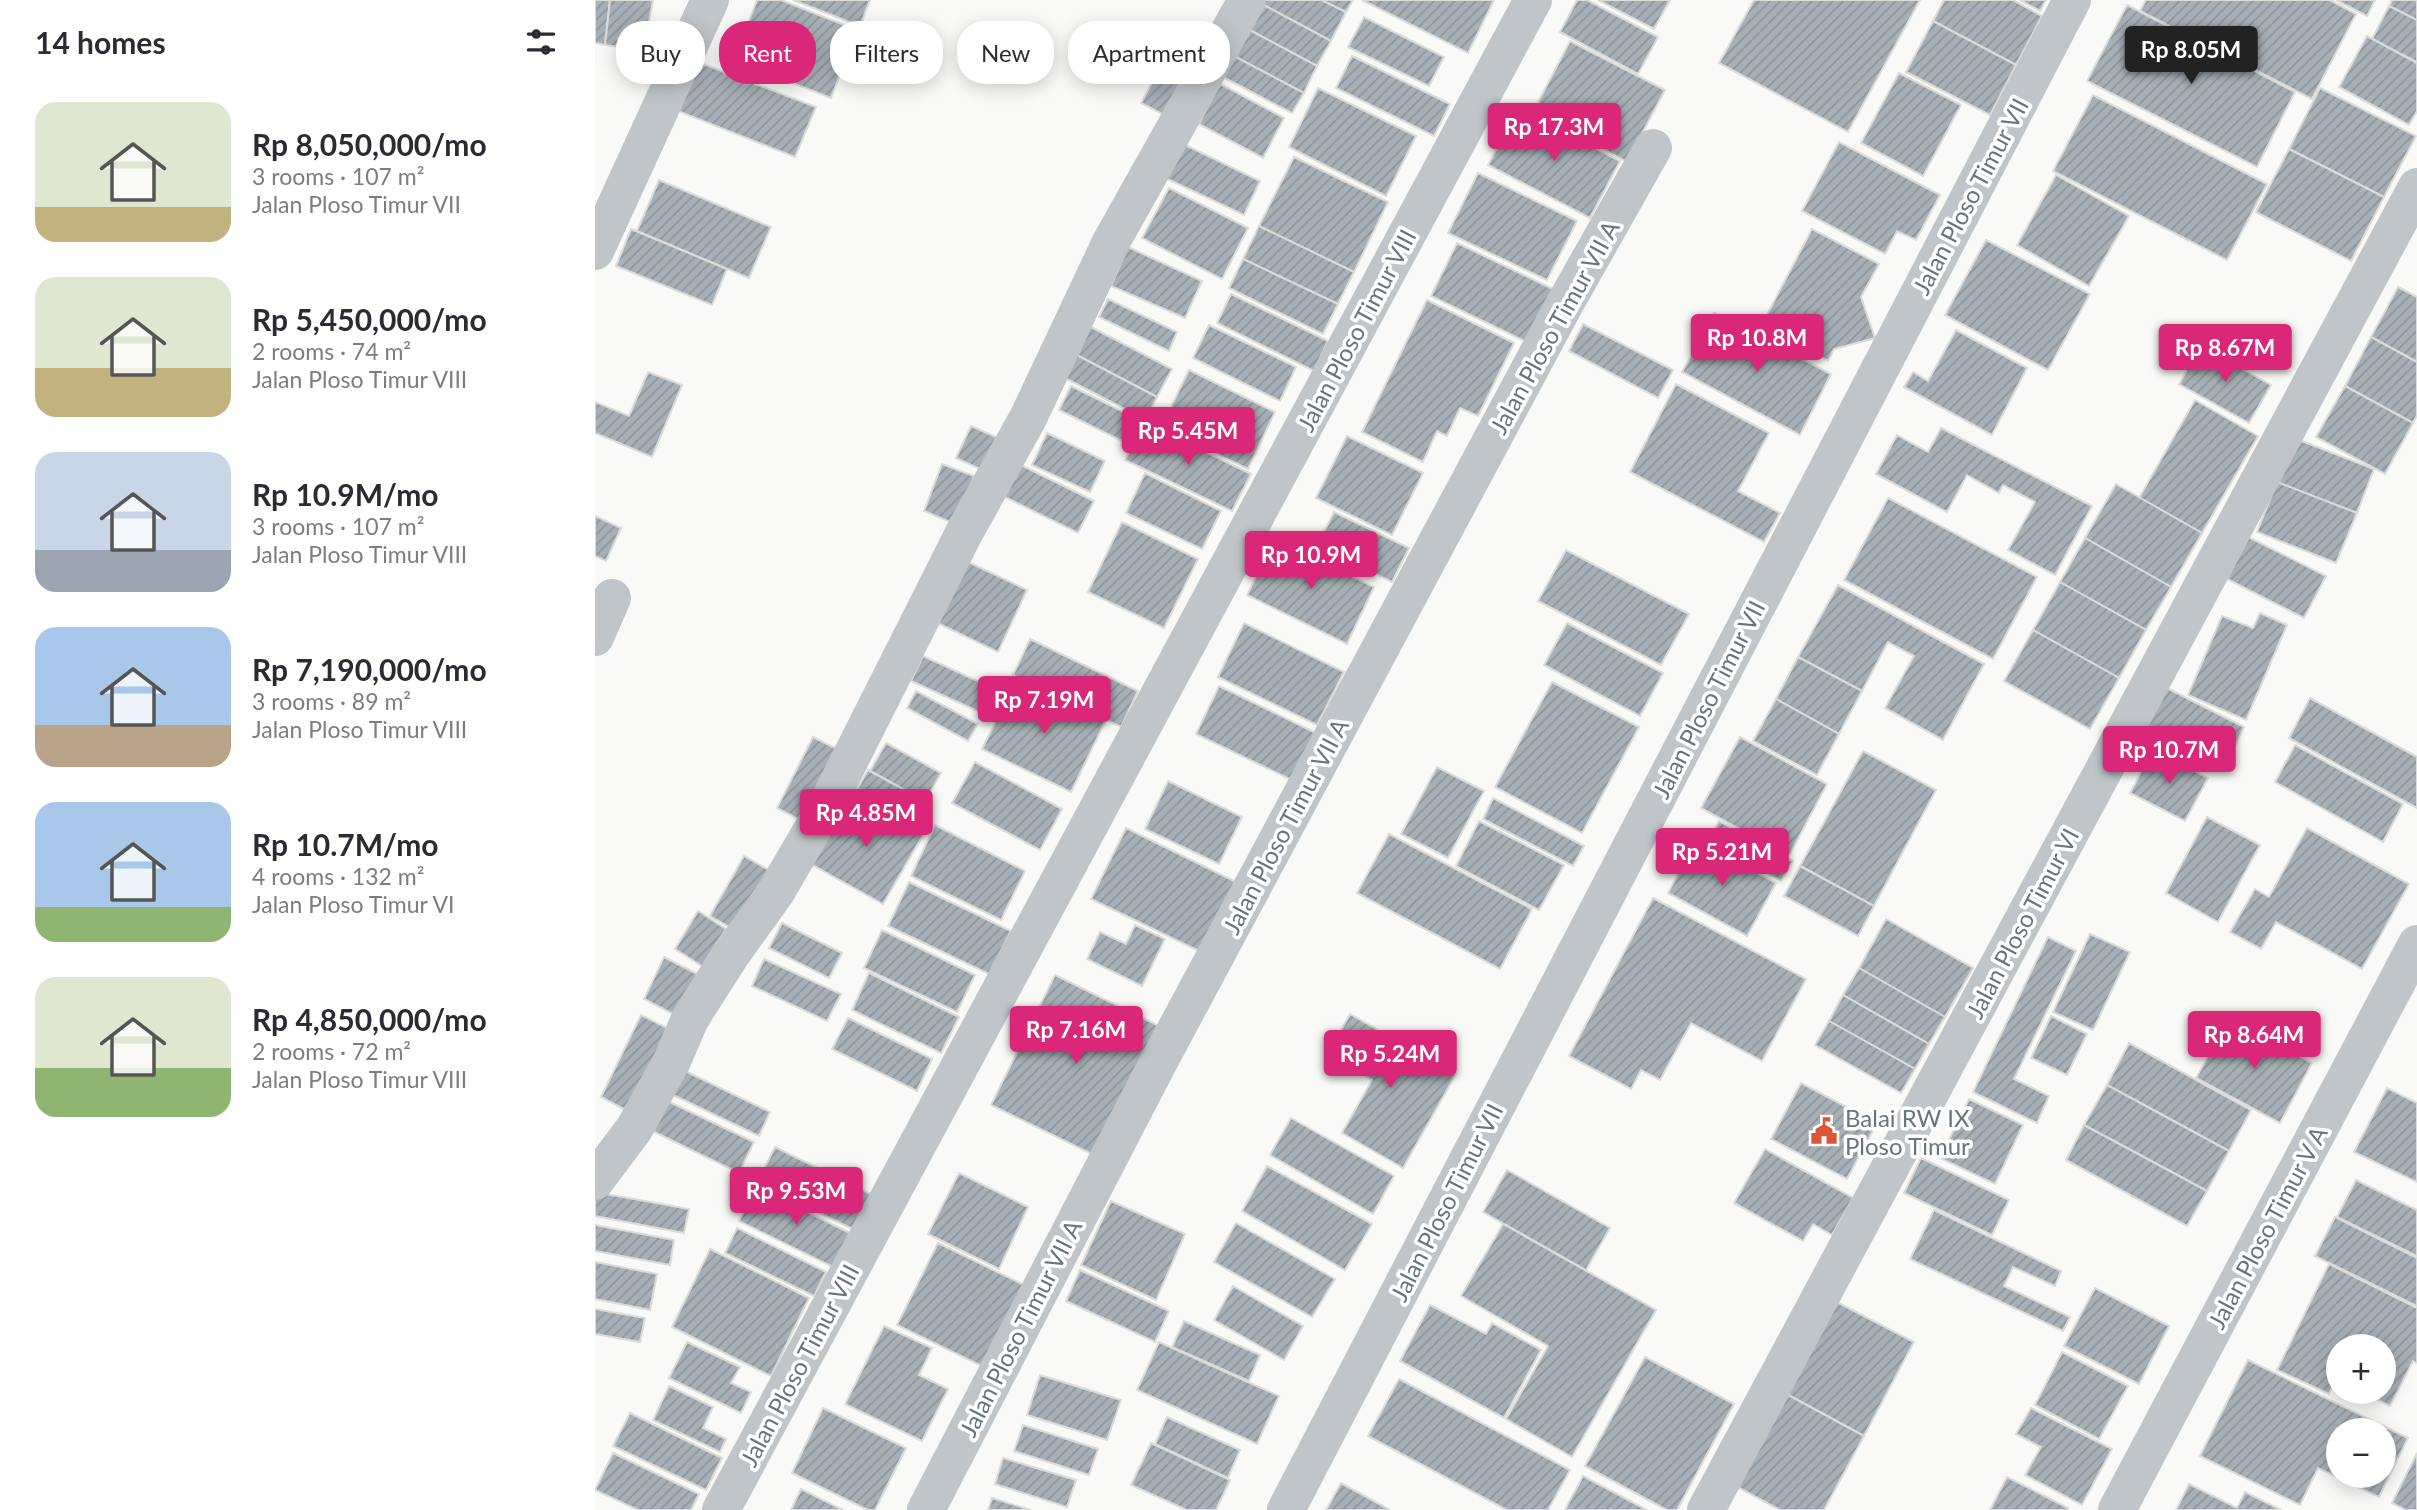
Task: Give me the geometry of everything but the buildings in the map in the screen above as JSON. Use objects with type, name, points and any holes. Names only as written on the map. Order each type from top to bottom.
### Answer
[{"type":"street","points":[[595,251],[710,0]]},
{"type":"street","points":[[595,1181],[634,1129],[672,1061],[690,1019],[730,956],[776,892],[829,801],[964,533],[1028,418],[1111,242],[1247,0]]},
{"type":"street","name":"Jalan Ploso Timur VIII","points":[[721,1510],[1533,0]]},
{"type":"street","name":"Jalan Ploso Timur VII","points":[[1286,1510],[2073,0]]},
{"type":"street","name":"Jalan Ploso Timur VII A","points":[[926,1510],[1164,1051],[1556,319],[1653,148]]},
{"type":"street","name":"Jalan Ploso Timur VI","points":[[1706,1510],[2417,187]]},
{"type":"street","points":[[595,637],[612,598]]},
{"type":"street","name":"Jalan Ploso Timur V A","points":[[2117,1510],[2417,944]]},
{"type":"place","name":"Balai RW IX Ploso Timur","points":[[1824,1131]]}]
